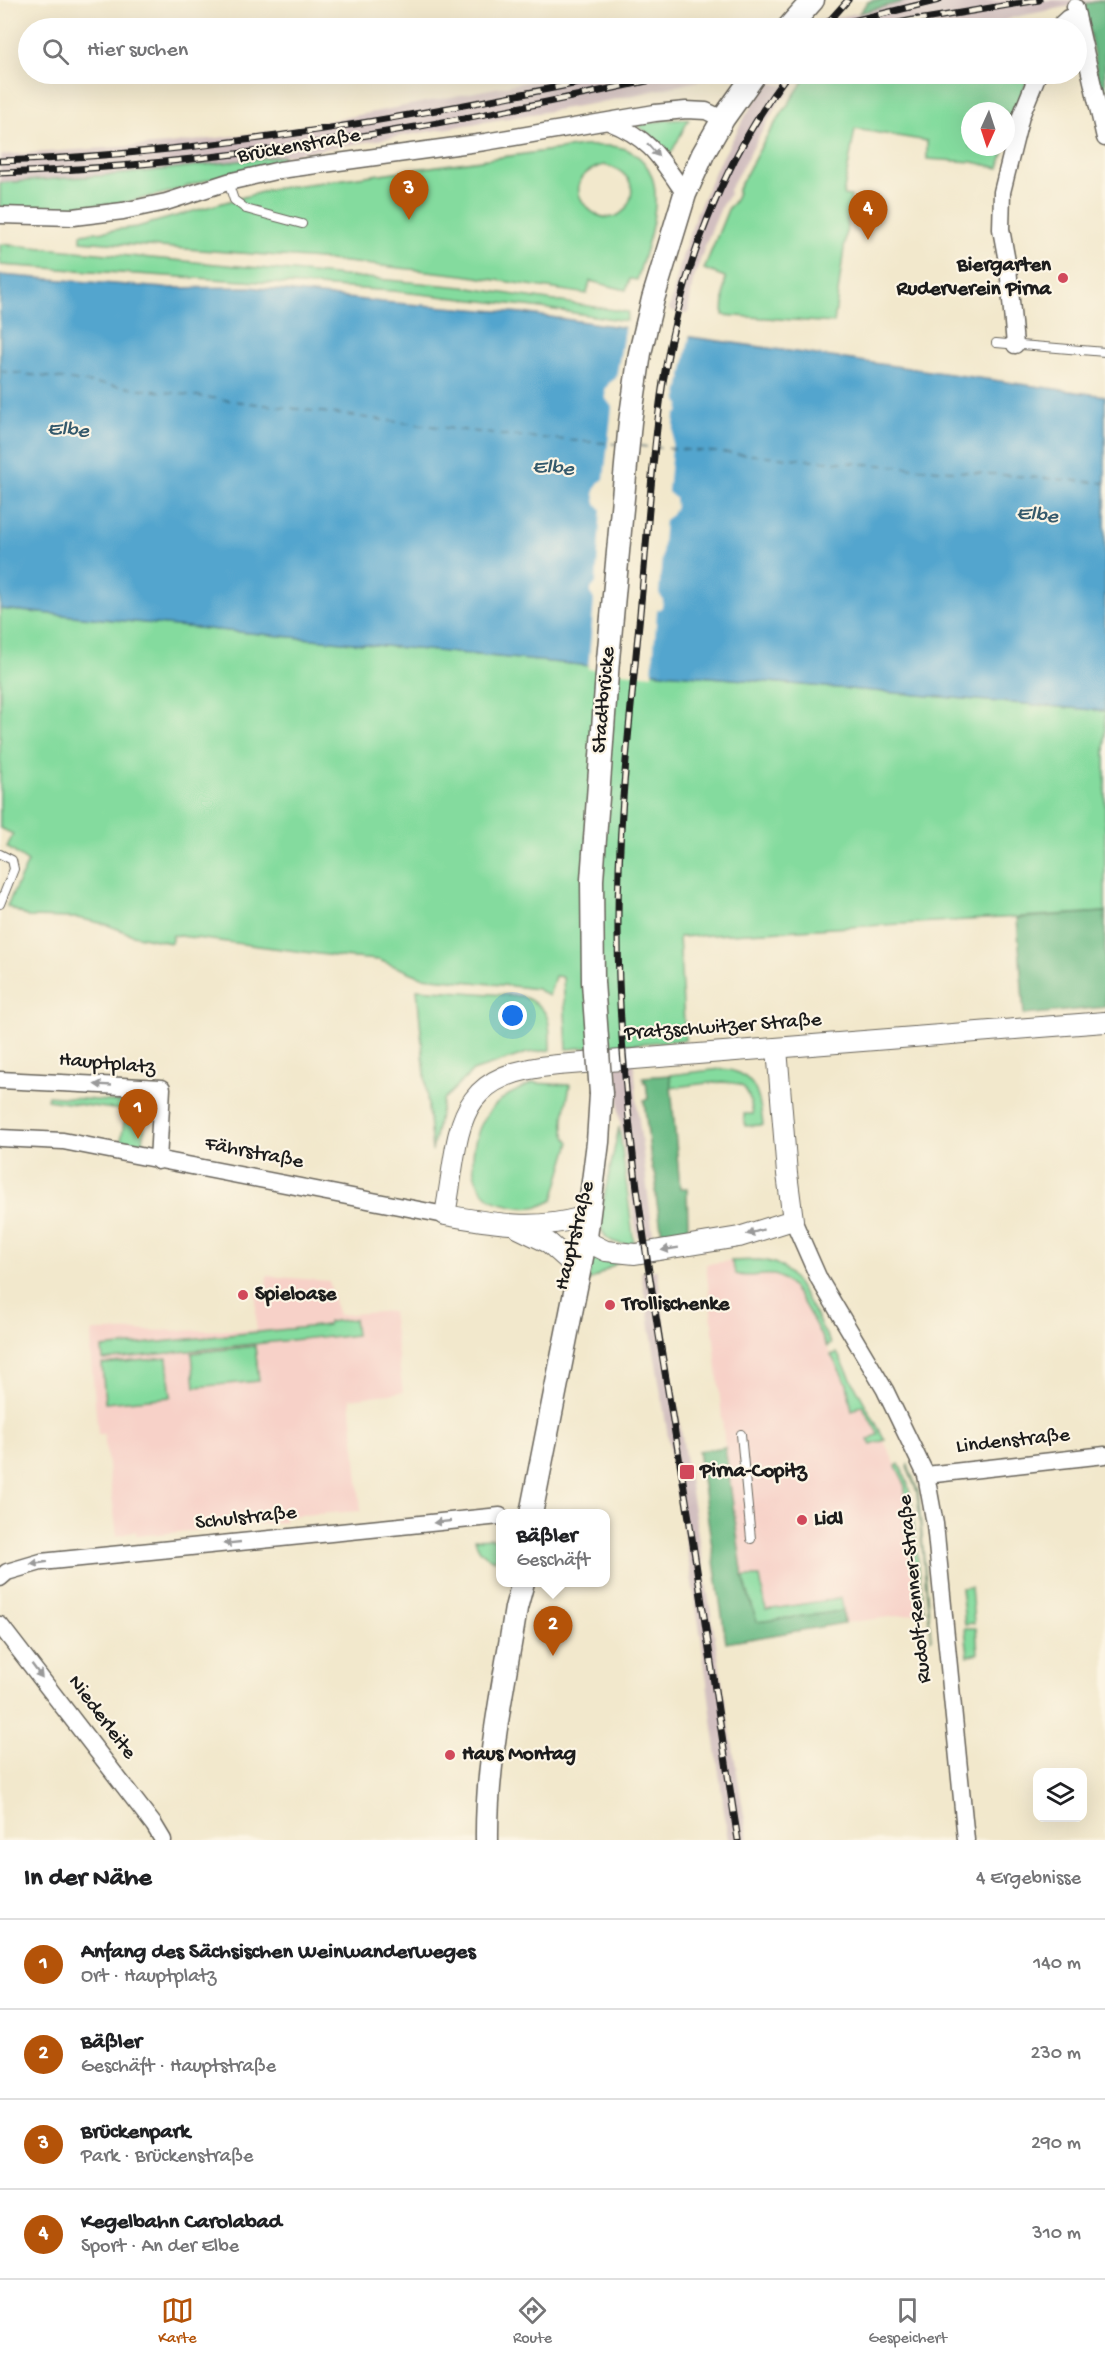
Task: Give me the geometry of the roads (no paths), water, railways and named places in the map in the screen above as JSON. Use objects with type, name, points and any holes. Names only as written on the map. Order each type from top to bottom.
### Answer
[{"type":"main road","points":[[797,18],[813,0]]},
{"type":"main road","name":"Stadtbrücke","points":[[594,1166],[601,1094],[593,982],[592,927],[596,815],[627,453],[640,353],[685,194],[703,154],[723,119],[747,84]]},
{"type":"main road","name":"Hauptstraße","points":[[530,1509],[556,1393],[594,1166]]},
{"type":"main road","name":"Hauptstraße","points":[[556,1393],[560,1296],[568,1260],[582,1228]]},
{"type":"main road","points":[[487,1840],[490,1775],[516,1608],[522,1587]]},
{"type":"street","points":[[1068,18],[1076,11],[1078,18]]},
{"type":"street","points":[[1087,53],[1105,138]]},
{"type":"street","points":[[1015,345],[1008,267],[1000,218],[1002,192],[1021,116],[1034,84]]},
{"type":"street","name":"Brückenstraße","points":[[0,215],[73,217],[123,211],[166,202],[228,182],[280,170],[485,142],[655,113],[706,111],[723,119]]},
{"type":"street","points":[[608,121],[628,129],[650,145],[685,194]]},
{"type":"street","name":"Pratzschwitzer Straße","points":[[445,1215],[462,1119],[473,1100],[487,1085],[500,1077],[528,1068],[1105,1022]]},
{"type":"street","name":"Rudolf-Renner-Straße","points":[[777,1048],[787,1174],[794,1220],[819,1279],[885,1390],[926,1474],[932,1499],[966,1840]]},
{"type":"street","name":"Hauptplatz","points":[[0,1080],[162,1088],[158,1161]]},
{"type":"street","points":[[0,1138],[63,1141],[158,1161]]},
{"type":"street","name":"Fährstraße","points":[[158,1161],[445,1215]]},
{"type":"street","points":[[445,1215],[513,1226],[549,1243],[568,1260]]},
{"type":"street","points":[[513,1226],[556,1224],[582,1228],[592,1244],[606,1251],[635,1254],[739,1237],[794,1220]]},
{"type":"street","name":"Lindenstraße","points":[[926,1474],[1105,1455]]},
{"type":"street","name":"Schulstraße","points":[[0,1578],[7,1572],[41,1562],[496,1516]]},
{"type":"street","name":"Niederleite","points":[[0,1625],[148,1817],[163,1840]]},
{"type":"lane","points":[[228,182],[234,200],[246,209],[302,224]]},
{"type":"lane","points":[[996,343],[1105,352]]},
{"type":"lane","points":[[0,854],[12,860],[14,870],[0,904]]},
{"type":"lane","points":[[741,1434],[752,1539]]},
{"type":"water","name":"Elbe","points":[[0,275],[165,288],[250,287],[382,302],[522,313],[1105,396],[1105,711],[664,673],[0,609]]},
{"type":"railway","points":[[832,18],[848,0]]},
{"type":"railway","points":[[865,18],[939,0]]},
{"type":"railway","points":[[930,18],[1039,0]]},
{"type":"railway","points":[[0,161],[157,150],[313,131],[571,84]]},
{"type":"railway","points":[[0,173],[171,161],[256,151],[426,125],[631,84]]},
{"type":"railway","points":[[738,1840],[638,1199],[624,1066],[618,889],[626,756],[654,456],[663,382],[671,341],[681,300],[707,220],[743,144],[781,84]]},
{"type":"place","name":"Brückenpark","points":[[409,220]]},
{"type":"place","name":"Kegelbahn Carolabad","points":[[868,240]]},
{"type":"place","name":"Biergarten Ruderverein Pirna","points":[[1063,278]]},
{"type":"place","name":"Anfang des Sächsischen Weinwanderweges","points":[[138,1139]]},
{"type":"place","name":"Spieloase","points":[[243,1295]]},
{"type":"place","name":"Trollischenke","points":[[610,1305]]},
{"type":"place","name":"Pirna-Copitz","points":[[687,1472]]},
{"type":"place","name":"Lidl","points":[[802,1520]]},
{"type":"place","name":"Bäßler","points":[[553,1656]]},
{"type":"place","name":"Haus Montag","points":[[450,1755]]}]
